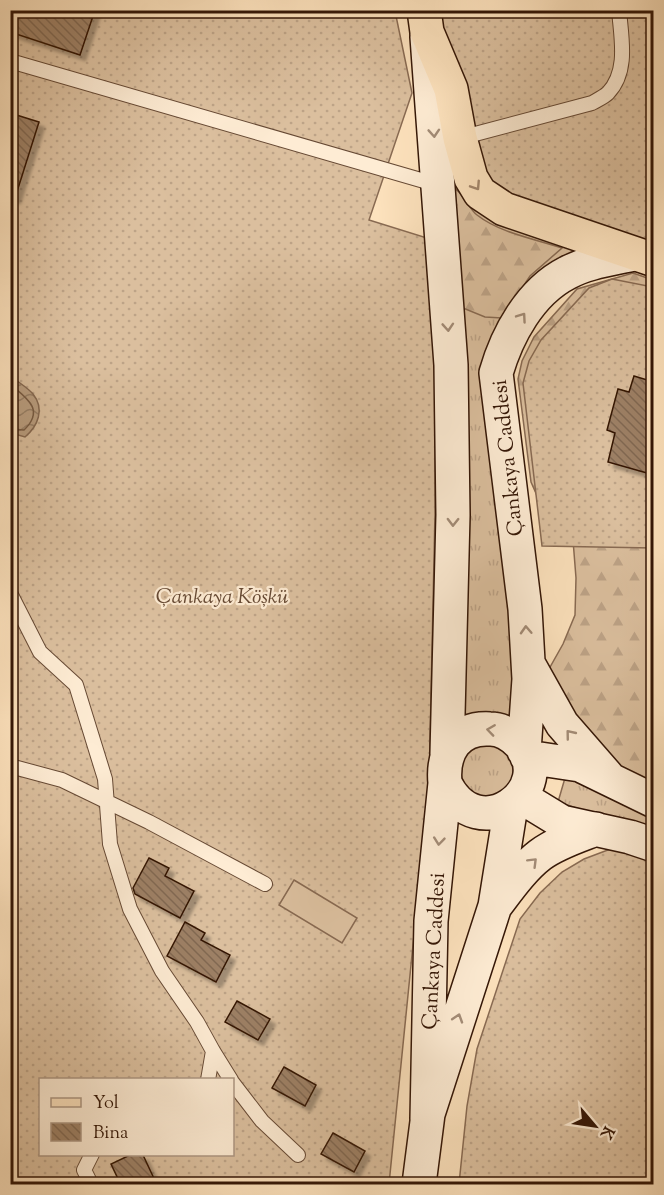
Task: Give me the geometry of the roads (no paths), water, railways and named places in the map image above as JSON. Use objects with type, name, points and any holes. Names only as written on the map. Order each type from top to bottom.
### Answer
[{"type":"main road","name":"Çankaya Caddesi","points":[[425,21],[451,90],[460,138],[471,178],[480,193],[504,209],[644,257]]},
{"type":"main road","name":"Çankaya Caddesi","points":[[419,1185],[427,1116],[431,921],[446,769],[453,503],[451,365],[425,21]]},
{"type":"main road","name":"Çankaya Caddesi","points":[[427,1116],[495,906],[516,801],[527,785],[530,771],[526,754],[529,680],[525,609],[496,374],[503,350],[538,295],[566,273],[591,263],[644,257]]},
{"type":"main road","points":[[528,664],[562,724],[609,778]]},
{"type":"main road","points":[[654,801],[580,765],[526,754],[520,744],[509,734],[496,729],[481,728],[467,733],[455,742],[446,769],[451,795],[473,812],[492,813],[516,801],[562,822],[630,837],[654,845]]},
{"type":"main road","points":[[495,906],[517,878],[540,855],[596,829]]},
{"type":"lane","points":[[460,138],[592,103],[608,93],[617,78],[623,58],[619,10]]},
{"type":"lane","points":[[10,61],[438,185]]},
{"type":"lane","points":[[10,593],[40,652],[76,685],[105,778],[110,844],[130,909],[162,971],[197,1022],[230,1078]]},
{"type":"lane","points":[[10,766],[62,780],[149,822],[265,884]]},
{"type":"lane","points":[[208,1078],[213,1051]]},
{"type":"lane","points":[[234,1084],[262,1121],[298,1155]]},
{"type":"lane","points":[[91,1156],[84,1170],[91,1185]]},
{"type":"water","points":[[10,375],[33,394],[39,406],[36,423],[25,437],[11,433]]},
{"type":"park label","name":"Çankaya Köşkü","points":[[222,596]]}]
